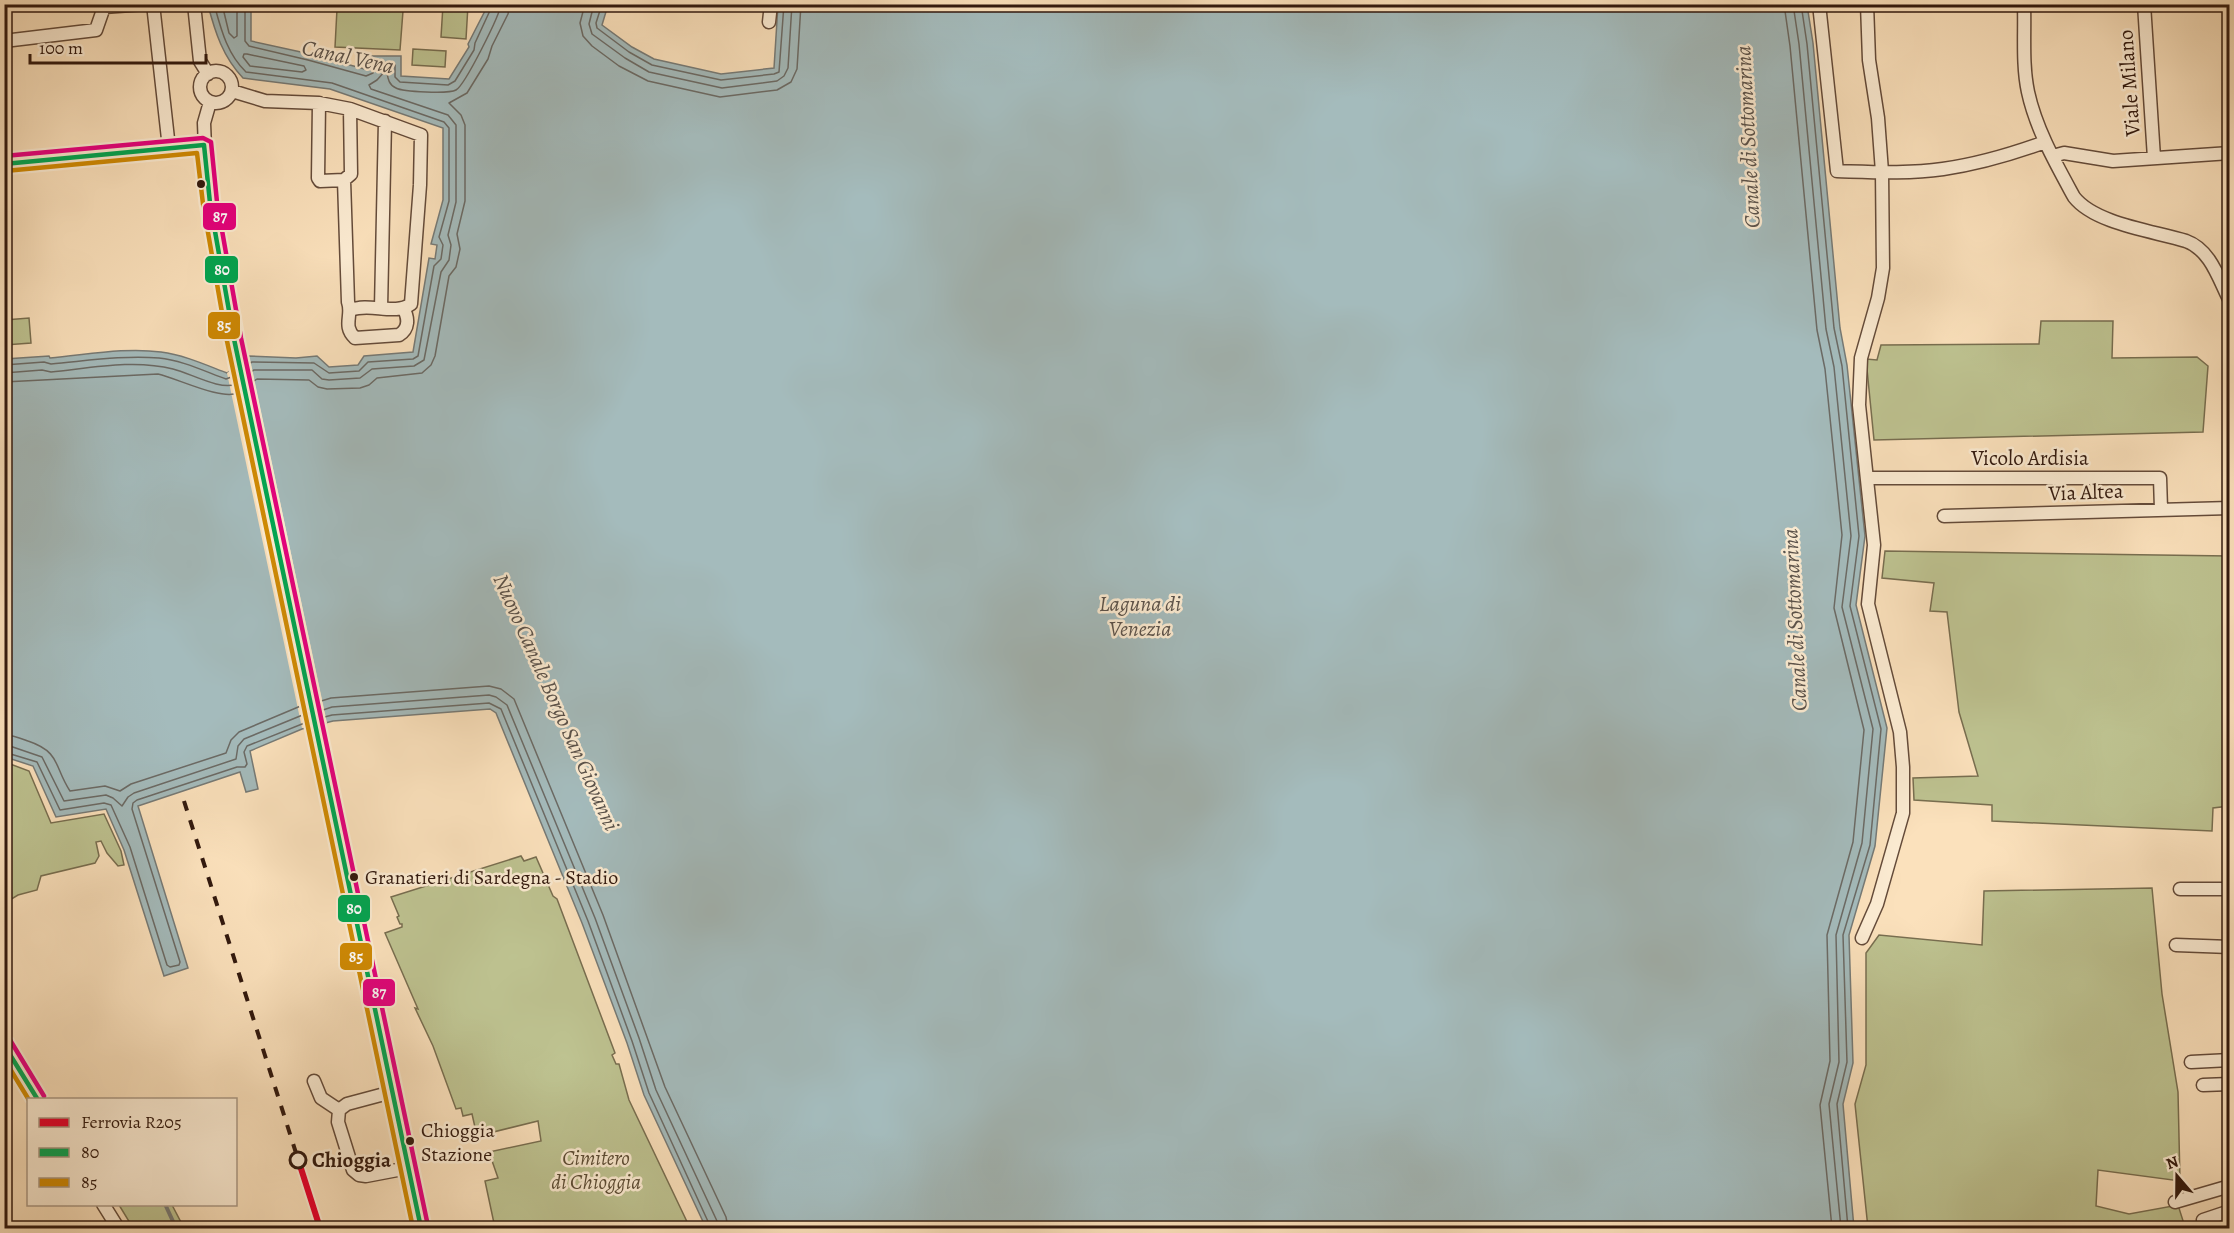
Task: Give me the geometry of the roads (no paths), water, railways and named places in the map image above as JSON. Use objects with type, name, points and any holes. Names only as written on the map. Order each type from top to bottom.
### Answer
[{"type":"street","points":[[4,41],[96,30],[104,7],[145,4]]},
{"type":"street","points":[[153,4],[169,148]]},
{"type":"street","points":[[194,4],[200,61],[208,74]]},
{"type":"street","points":[[769,22],[771,4]]},
{"type":"street","points":[[1819,4],[1837,171],[1941,170],[2009,155],[2045,142]]},
{"type":"street","points":[[1862,938],[1877,904],[1903,813],[1900,732],[1868,604],[1874,545],[1859,405],[1861,358],[1878,298],[1883,268],[1882,172],[1878,118],[1869,60],[1868,4]]},
{"type":"street","points":[[2024,4],[2028,90],[2045,142],[2074,197],[2086,209],[2104,218],[2199,246],[2210,261],[2229,301]]},
{"type":"street","name":"Viale Milano","points":[[2144,4],[2154,158]]},
{"type":"street","points":[[213,72],[224,73],[231,81],[232,92],[223,102],[210,102],[201,91],[202,81],[213,72]]},
{"type":"street","points":[[232,92],[265,101],[318,103],[350,109],[421,135],[420,184],[411,304],[404,308],[351,310]]},
{"type":"street","points":[[210,102],[204,123],[210,203],[239,364],[421,1228]]},
{"type":"street","points":[[318,103],[318,180],[344,180],[351,174],[350,109]]},
{"type":"street","points":[[381,308],[385,121]]},
{"type":"street","points":[[4,164],[204,145]]},
{"type":"street","points":[[2053,156],[2064,153],[2113,161],[2229,153]]},
{"type":"street","points":[[344,180],[348,302],[351,310],[348,317],[348,328],[352,336],[359,338],[402,334],[408,321],[404,308]]},
{"type":"street","name":"Vicolo Ardisia","points":[[1867,478],[2160,478],[2161,509]]},
{"type":"street","name":"Via Altea","points":[[1944,516],[2229,508]]},
{"type":"street","points":[[2180,889],[2229,889]]},
{"type":"street","points":[[2176,945],[2229,947]]},
{"type":"street","points":[[4,1044],[37,1098]]},
{"type":"street","points":[[2191,1062],[2229,1060]]},
{"type":"street","points":[[314,1081],[321,1098],[339,1110]]},
{"type":"street","points":[[2203,1085],[2229,1084]]},
{"type":"street","points":[[392,1092],[347,1104],[339,1110],[338,1122],[353,1170],[359,1175],[366,1176],[408,1168]]},
{"type":"street","points":[[2175,1202],[2229,1186]]},
{"type":"street","points":[[104,1206],[118,1228]]},
{"type":"street","points":[[2203,1220],[2229,1211]]},
{"type":"water","name":"Laguna di Venezia","points":[[208,5],[251,5],[251,41],[368,70],[368,56],[401,56],[401,76],[449,79],[469,47],[468,44],[488,5],[608,5],[602,25],[632,47],[654,59],[721,74],[774,68],[778,5],[1807,5],[1813,43],[1840,328],[1847,365],[1865,536],[1856,605],[1887,728],[1875,846],[1849,935],[1853,1063],[1843,1104],[1854,1228],[706,1228],[644,1095],[582,923],[496,713],[490,709],[333,721],[302,729],[250,751],[258,789],[246,792],[240,772],[138,806],[188,968],[164,976],[124,850],[106,809],[56,817],[33,766],[5,757],[5,359],[147,351],[178,355],[227,373],[249,356],[296,358],[317,356],[329,367],[358,365],[364,356],[413,352],[429,258],[435,259],[437,245],[431,244],[443,200],[443,128],[330,89],[243,78],[230,62],[221,44]]},
{"type":"waterway","points":[[166,1206],[176,1228]]},
{"type":"railway","points":[[184,801],[297,1156]]},
{"type":"rail line","name":"R205","points":[[297,1156],[320,1228]]},
{"type":"place","name":"Granatieri di Sardegna - Stadio","points":[[354,877]]},
{"type":"place","name":"Chioggia Stazione","points":[[410,1141]]},
{"type":"place","name":"Chioggia","points":[[298,1160]]},
{"type":"water label","name":"Canal Vena","points":[[348,56]]},
{"type":"water label","name":"Canale di Sottomarina","points":[[1747,137]]},
{"type":"water label","name":"Canale di Sottomarina","points":[[1794,620]]},
{"type":"water label","name":"Nuovo Canale Borgo San Giovanni","points":[[557,702]]},
{"type":"park label","name":"Cimitero di Chioggia","points":[[596,1170]]}]
